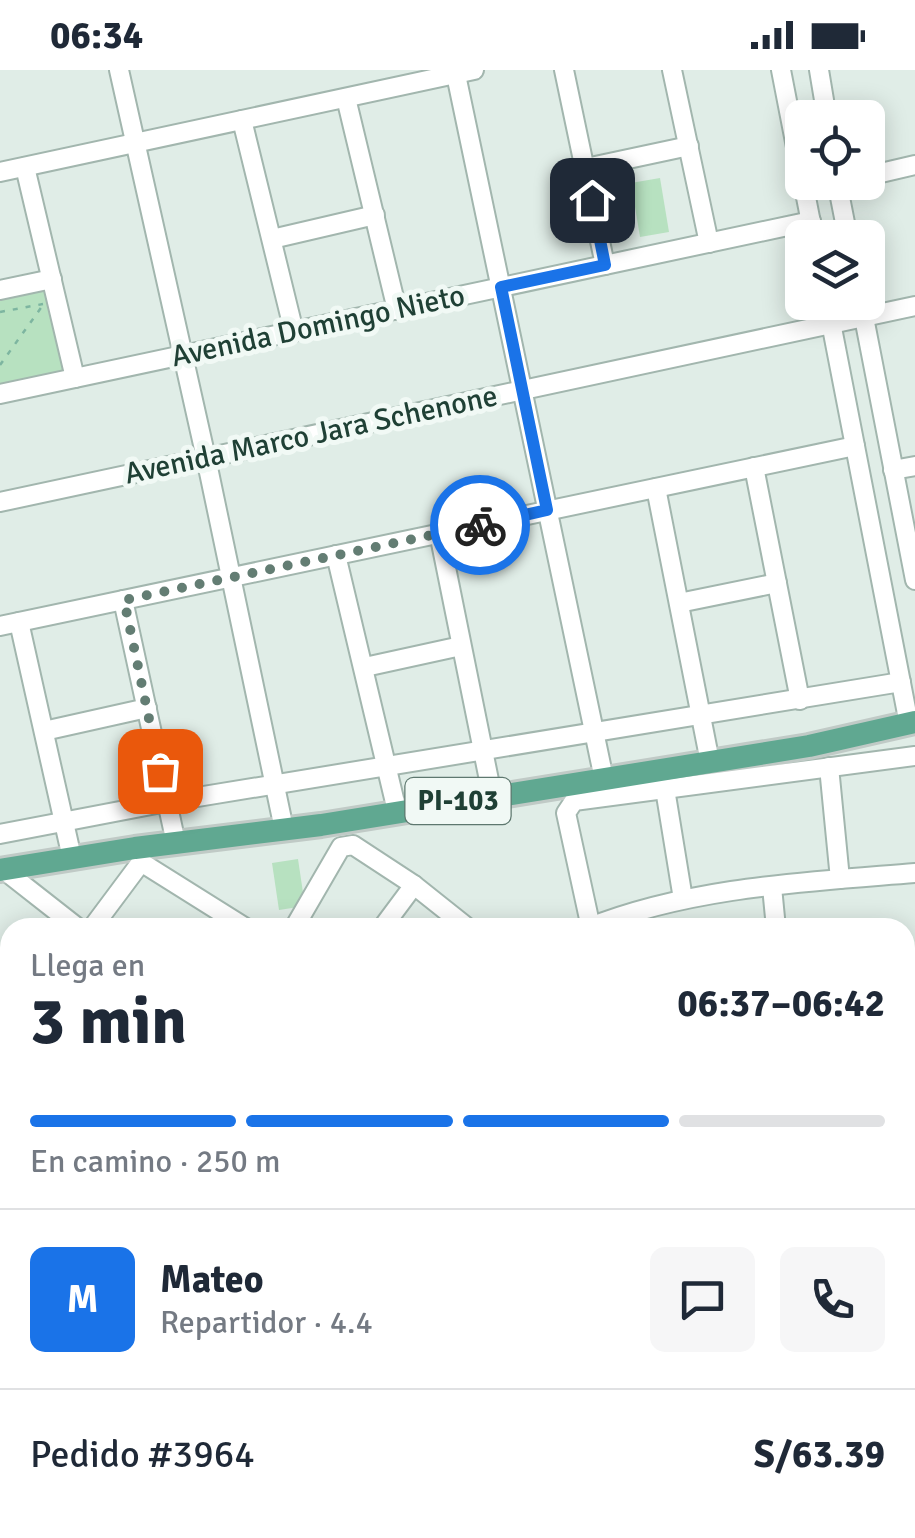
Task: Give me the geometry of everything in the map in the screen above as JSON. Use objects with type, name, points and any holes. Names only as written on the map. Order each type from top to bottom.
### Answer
[{"type":"main road","name":"PI-103","points":[[2,870],[710,762],[809,746],[912,723]]},
{"type":"street","points":[[119,70],[284,829]]},
{"type":"street","points":[[564,70],[605,265]]},
{"type":"street","points":[[672,70],[708,243]]},
{"type":"street","points":[[781,70],[787,100]]},
{"type":"street","points":[[820,70],[824,100]]},
{"type":"street","points":[[0,172],[462,71],[501,287],[604,779]]},
{"type":"street","points":[[346,98],[397,310]]},
{"type":"street","points":[[242,120],[294,332]]},
{"type":"street","points":[[586,168],[690,146]]},
{"type":"street","points":[[885,172],[915,165]]},
{"type":"street","points":[[25,167],[76,378]]},
{"type":"street","points":[[272,240],[375,215]]},
{"type":"street","name":"Avenida Domingo Nieto","points":[[0,394],[708,243],[785,233]]},
{"type":"street","points":[[0,290],[52,279]]},
{"type":"street","name":"Avenida Marco Jara Schenone","points":[[885,308],[915,306]]},
{"type":"street","points":[[830,320],[912,723]]},
{"type":"street","name":"Avenida Marco Jara Schenone","points":[[0,502],[838,320]]},
{"type":"street","points":[[864,320],[915,580]]},
{"type":"street","points":[[72,858],[44,731],[9,624],[855,446]]},
{"type":"street","points":[[893,470],[915,466]]},
{"type":"street","points":[[754,467],[800,700]]},
{"type":"street","points":[[656,488],[710,762]]},
{"type":"street","points":[[439,533],[492,795]]},
{"type":"street","points":[[336,555],[397,811]]},
{"type":"street","points":[[678,603],[777,583]]},
{"type":"street","points":[[124,600],[176,842]]},
{"type":"street","points":[[365,667],[461,646]]},
{"type":"street","points":[[0,834],[167,802],[901,682]]},
{"type":"street","points":[[44,731],[147,708]]},
{"type":"street","points":[[588,918],[566,813],[574,801],[915,756]]},
{"type":"street","points":[[829,767],[840,879]]},
{"type":"street","points":[[665,789],[682,899]]},
{"type":"street","points":[[300,918],[341,847],[352,845],[414,884],[456,918]]},
{"type":"street","points":[[99,918],[138,865],[150,865],[231,918]]},
{"type":"street","points":[[2,870],[65,918]]},
{"type":"street","points":[[616,918],[682,899],[915,873]]},
{"type":"street","points":[[389,918],[414,884]]},
{"type":"street","points":[[772,887],[775,918]]},
{"type":"path","points":[[0,312],[44,304]]},
{"type":"path","points":[[44,304],[48,320]]},
{"type":"path","points":[[0,364],[44,304]]},
{"type":"green space","points":[[660,178],[669,232],[640,237],[631,183]]},
{"type":"green space","points":[[46,286],[68,380],[0,394],[0,293]]},
{"type":"green space","points":[[298,859],[305,906],[279,910],[272,863]]},
{"type":"way so far","points":[[160,771],[124,600],[480,525]]},
{"type":"route","points":[[480,525],[547,510],[501,287],[605,265],[592,200]]}]
